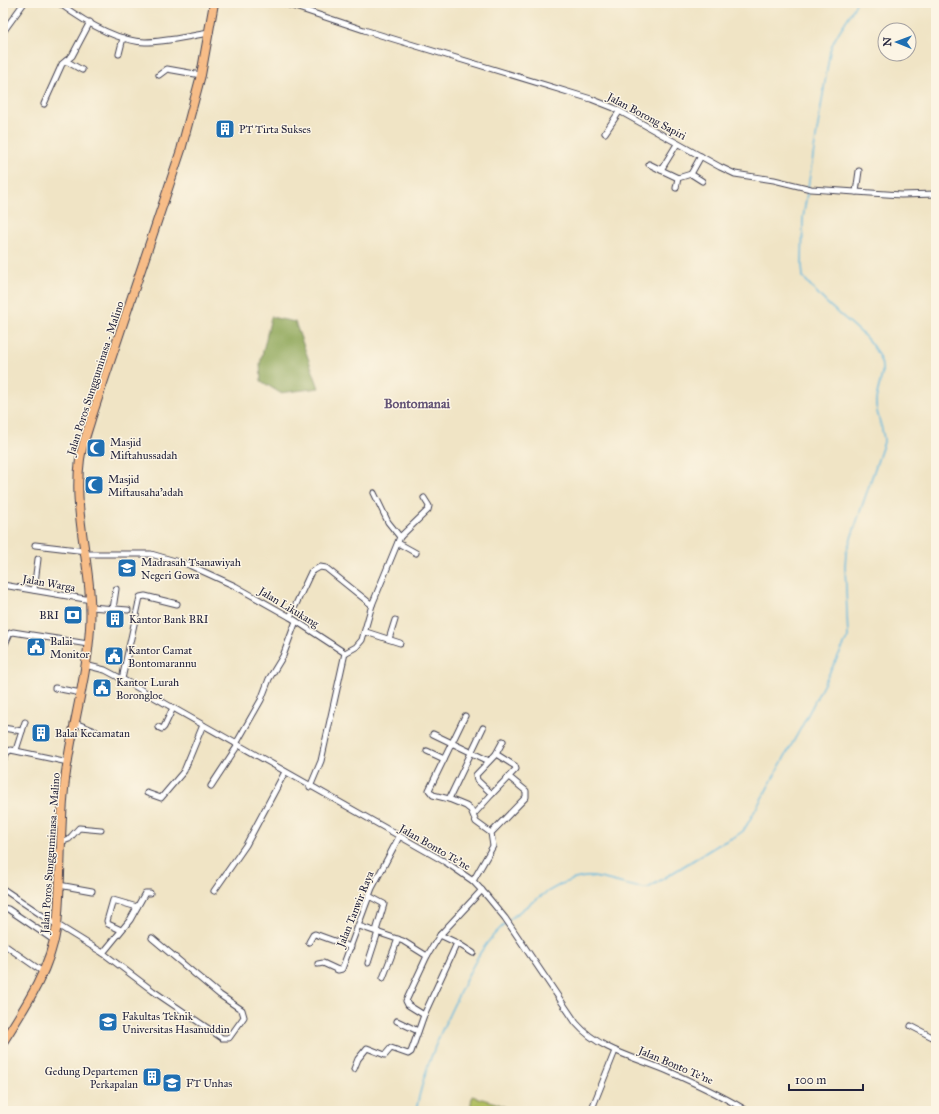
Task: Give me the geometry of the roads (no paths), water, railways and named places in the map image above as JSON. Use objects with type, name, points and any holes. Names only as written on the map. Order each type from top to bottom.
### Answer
[{"type":"main road","name":"Jalan Poros Sungguminasa - Malino","points":[[3,1042],[24,1008],[43,972],[55,941],[59,885],[61,814],[68,762],[81,693],[88,644],[91,603],[78,496],[82,450],[181,150],[201,75],[210,33],[214,3]]},
{"type":"street","points":[[3,32],[24,3]]},
{"type":"street","points":[[59,3],[90,22],[123,38],[136,41],[151,42],[210,33]]},
{"type":"street","name":"Jalan Borong Sapiri","points":[[283,3],[459,60],[571,92],[619,112],[735,174],[774,180],[809,188],[914,196],[936,194]]},
{"type":"street","points":[[44,104],[66,61],[72,56],[90,22]]},
{"type":"street","points":[[120,54],[123,38]]},
{"type":"street","points":[[66,61],[82,70]]},
{"type":"street","points":[[159,75],[167,69],[201,75]]},
{"type":"street","points":[[605,133],[619,112]]},
{"type":"street","points":[[661,170],[677,144]]},
{"type":"street","points":[[649,164],[678,178],[691,174],[701,156]]},
{"type":"street","points":[[856,192],[858,171]]},
{"type":"street","points":[[691,174],[702,181]]},
{"type":"street","points":[[676,188],[678,178]]},
{"type":"street","points":[[374,493],[388,522],[400,537]]},
{"type":"street","points":[[310,787],[321,761],[346,653],[359,645],[366,632],[372,605],[400,537],[428,510],[428,506],[424,498]]},
{"type":"street","points":[[398,543],[416,553]]},
{"type":"street","name":"Jalan Likukang","points":[[34,545],[86,552],[156,555],[172,559],[235,586],[290,617],[346,653]]},
{"type":"street","points":[[34,590],[38,559]]},
{"type":"street","points":[[290,617],[311,572],[320,567],[326,568],[372,605]]},
{"type":"street","name":"Jalan Warga","points":[[3,585],[34,590],[113,609],[128,610]]},
{"type":"street","points":[[113,609],[116,589]]},
{"type":"street","points":[[122,679],[140,597],[145,596],[177,604]]},
{"type":"street","points":[[389,639],[395,620]]},
{"type":"street","points":[[211,786],[237,744],[261,700],[269,679],[283,656],[296,621]]},
{"type":"street","points":[[3,645],[5,644],[10,633],[13,632],[88,644]]},
{"type":"street","points":[[366,632],[400,643]]},
{"type":"street","name":"Jalan Bonto Te'ne","points":[[85,665],[105,670],[122,679],[399,837],[473,881],[507,921],[580,1028],[599,1043],[615,1051],[711,1091],[747,1111]]},
{"type":"street","points":[[55,688],[81,693]]},
{"type":"street","points":[[158,727],[164,727],[173,708]]},
{"type":"street","points":[[465,716],[429,790],[433,795],[449,799],[466,806],[474,814],[476,822],[491,832],[493,846],[473,881]]},
{"type":"street","points":[[16,750],[25,722]]},
{"type":"street","points":[[75,723],[95,731]]},
{"type":"street","points":[[147,794],[161,798],[183,773],[203,725]]},
{"type":"street","points":[[3,728],[22,731]]},
{"type":"street","points":[[449,799],[483,728]]},
{"type":"street","points":[[433,734],[489,761]]},
{"type":"street","points":[[492,794],[476,777],[496,754],[503,741]]},
{"type":"street","points":[[3,761],[9,750],[16,750],[68,762]]},
{"type":"street","points":[[427,751],[444,759]]},
{"type":"street","points":[[474,814],[515,771],[515,766],[496,754]]},
{"type":"street","points":[[214,891],[246,845],[285,772]]},
{"type":"street","points":[[491,832],[526,796],[526,791],[509,777]]},
{"type":"street","points":[[61,842],[69,839],[79,828],[101,830]]},
{"type":"street","name":"Jalan Tanwir Raya","points":[[318,964],[323,963],[338,970],[342,969],[369,896],[399,837]]},
{"type":"street","points":[[59,885],[92,891]]},
{"type":"street","points":[[3,889],[57,925],[104,953],[153,991],[222,1038],[229,1038],[244,1016],[242,1010],[220,995],[152,938]]},
{"type":"street","points":[[424,1015],[410,1006],[406,1001],[427,956],[440,935],[482,890]]},
{"type":"street","points":[[104,953],[137,907],[145,893],[150,893]]},
{"type":"street","points":[[368,963],[384,904],[369,896]]},
{"type":"street","points":[[121,930],[108,924],[113,900],[137,907]]},
{"type":"street","points":[[3,908],[6,908],[55,941]]},
{"type":"street","points":[[359,926],[398,939],[427,956]]},
{"type":"street","points":[[308,942],[312,935],[316,934],[350,947]]},
{"type":"street","points":[[440,935],[473,953]]},
{"type":"street","points":[[383,978],[398,939]]},
{"type":"street","points":[[354,1069],[358,1059],[367,1048],[385,1055],[393,1047],[409,1054],[424,1015],[457,943]]},
{"type":"street","points":[[3,944],[43,972]]},
{"type":"street","points":[[397,1021],[418,1031]]},
{"type":"street","points":[[911,1026],[936,1039]]},
{"type":"street","points":[[591,1111],[615,1051]]},
{"type":"waterway","points":[[509,920],[548,891],[571,880],[582,877],[600,878],[634,887],[648,888],[743,831],[802,726],[848,637],[845,566],[846,553],[884,442],[876,406],[882,367],[877,353],[866,338],[852,324],[826,303],[803,277],[802,265],[803,218],[830,51],[835,38],[856,3]]},
{"type":"waterway","points":[[416,1111],[419,1095],[429,1063],[441,1033],[471,969],[485,945],[506,923]]},
{"type":"place","name":"PT Tirta Sukses","points":[[225,129]]},
{"type":"place","name":"Masjid Miftahussadah","points":[[96,448]]},
{"type":"place","name":"Masjid Miftausaha'adah","points":[[94,485]]},
{"type":"place","name":"Madrasah Tsanawiyah Negeri Gowa","points":[[127,568]]},
{"type":"place","name":"BRI","points":[[73,615]]},
{"type":"place","name":"Kantor Bank BRI","points":[[115,619]]},
{"type":"place","name":"Balai Monitor","points":[[36,647]]},
{"type":"place","name":"Kantor Camat Bontomarannu","points":[[114,656]]},
{"type":"place","name":"Kantor Lurah Borongloe","points":[[102,688]]},
{"type":"place","name":"Balai Kecamatan","points":[[41,733]]},
{"type":"place","name":"Fakultas Teknik Universitas Hasanuddin","points":[[108,1022]]},
{"type":"place","name":"Gedung Departemen Perkapalan","points":[[152,1077]]},
{"type":"place","name":"FT Unhas","points":[[172,1083]]},
{"type":"district","name":"Bontomanai","points":[[417,403]]}]
